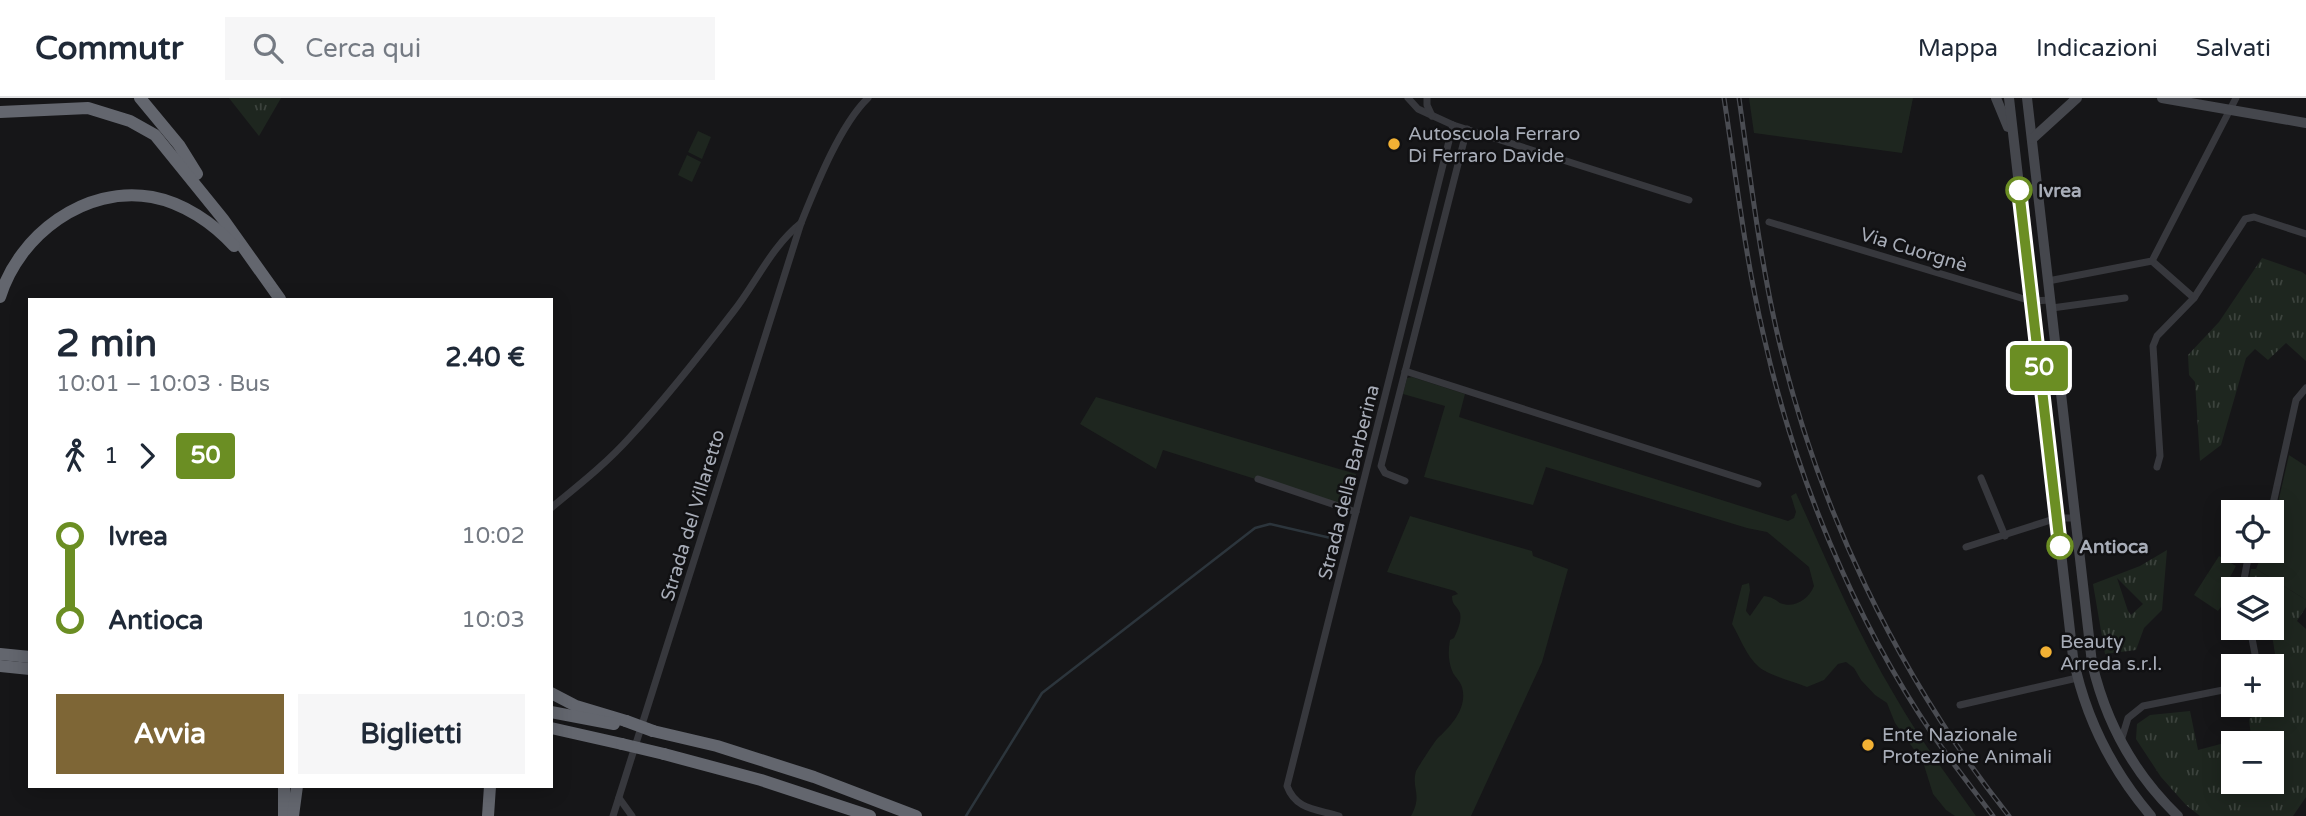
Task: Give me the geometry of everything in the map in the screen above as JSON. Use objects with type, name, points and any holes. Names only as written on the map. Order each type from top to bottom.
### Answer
[{"type":"highway","points":[[140,98],[179,145],[223,219],[279,298]]},
{"type":"highway","points":[[0,113],[88,108],[130,121],[155,135],[223,219]]},
{"type":"highway","points":[[0,297],[18,257],[51,224],[73,210],[97,200],[124,196],[152,197],[180,206],[205,220],[228,239],[263,277]]},
{"type":"highway","points":[[0,654],[28,665]]},
{"type":"highway","points":[[0,666],[28,665]]},
{"type":"highway","points":[[553,695],[625,723],[717,746],[814,777],[916,816]]},
{"type":"highway","points":[[553,712],[625,723]]},
{"type":"highway","points":[[553,728],[761,780],[870,816]]},
{"type":"highway","points":[[284,788],[284,816]]},
{"type":"highway","points":[[293,816],[297,788]]},
{"type":"highway","points":[[488,816],[490,788]]},
{"type":"main road","points":[[1996,98],[2014,142]]},
{"type":"main road","points":[[2009,98],[2077,678],[2096,732],[2110,760],[2151,816]]},
{"type":"main road","points":[[2027,98],[2092,663],[2105,710],[2120,742],[2143,777],[2178,816]]},
{"type":"main road","points":[[2032,139],[2077,98]]},
{"type":"main road","points":[[2162,98],[2306,123]]},
{"type":"street","name":"Strada del Villaretto","points":[[613,816],[801,223],[819,177],[852,119],[868,98]]},
{"type":"street","points":[[1408,98],[1418,109],[1453,125],[1689,200]]},
{"type":"street","points":[[1427,98],[1432,116]]},
{"type":"street","points":[[2151,261],[2236,98]]},
{"type":"street","name":"Strada della Barberina","points":[[1339,816],[1302,806],[1291,797],[1287,786],[1453,125]]},
{"type":"street","name":"Strada della Barberina","points":[[1405,481],[1385,473],[1381,467],[1467,129]]},
{"type":"street","points":[[2157,467],[2160,456],[2154,341],[2194,298],[2245,219],[2253,216],[2306,234]]},
{"type":"street","name":"Via Cuorgnè","points":[[1769,222],[2031,300],[2051,304],[2125,298]]},
{"type":"street","name":"Strada del Villaretto","points":[[553,506],[595,472],[630,438],[736,309],[787,234],[801,223]]},
{"type":"street","points":[[2048,282],[2151,261],[2194,298]]},
{"type":"street","name":"Strada della Barberina","points":[[1405,371],[1758,484]]},
{"type":"street","points":[[2274,500],[2296,400],[2306,388]]},
{"type":"street","points":[[1981,478],[2005,536]]},
{"type":"street","points":[[1258,479],[1356,512]]},
{"type":"street","points":[[1966,547],[2057,518],[2074,518]]},
{"type":"street","points":[[1961,705],[2077,678]]},
{"type":"street","points":[[2120,742],[2128,718],[2143,706],[2221,690]]},
{"type":"street","points":[[619,798],[632,816]]},
{"type":"green space","points":[[229,98],[281,98],[259,136]]},
{"type":"green space","points":[[1749,98],[1913,98],[1902,153],[1754,133]]},
{"type":"green space","points":[[698,131],[711,137],[702,159],[688,152]]},
{"type":"green space","points":[[687,155],[701,162],[692,182],[678,175]]},
{"type":"green space","points":[[2262,258],[2306,275],[2306,361],[2286,343],[2268,360],[2255,349],[2246,358],[2221,445],[2200,461],[2195,382],[2189,375],[2188,355],[2219,322]]},
{"type":"green space","points":[[1412,377],[1465,394],[1459,417],[1788,521],[1794,518],[1796,512],[1791,496],[1796,493],[1867,646],[1904,712],[1976,816],[1955,816],[1946,810],[1933,794],[1923,762],[1895,723],[1887,703],[1875,695],[1846,662],[1838,664],[1824,680],[1807,687],[1775,676],[1754,663],[1732,624],[1742,585],[1749,583],[1746,611],[1750,616],[1764,596],[1785,605],[1796,604],[1805,599],[1814,586],[1809,567],[1767,532],[1546,467],[1533,505],[1424,477],[1445,406],[1403,394],[1407,378]]},
{"type":"green space","points":[[1096,397],[1356,474],[1347,508],[1163,450],[1156,469],[1080,424]]},
{"type":"green space","points":[[2289,455],[2306,466],[2306,600],[2284,586],[2284,577],[2269,577],[2256,569],[2258,563],[2284,563],[2284,500],[2279,500]]},
{"type":"green space","points":[[1410,516],[1532,551],[1533,556],[1568,569],[1542,662],[1471,816],[1411,816],[1417,797],[1416,771],[1457,716],[1463,695],[1461,685],[1451,669],[1449,656],[1450,640],[1454,638],[1460,619],[1452,596],[1458,594],[1387,572]]},
{"type":"green space","points":[[2167,550],[2162,610],[2144,628],[2136,650],[2105,654],[2093,584],[2140,566]],"holes":[[[2117,578],[2143,604],[2131,615]]]},
{"type":"green space","points":[[2219,556],[2221,563],[2236,566],[2230,577],[2221,577],[2221,607],[2218,611],[2194,595]]},
{"type":"green space","points":[[2251,569],[2269,577],[2249,577]]},
{"type":"green space","points":[[2284,586],[2306,600],[2306,607],[2297,621],[2306,629],[2306,797],[2293,816],[2200,816],[2186,805],[2161,777],[2136,739],[2137,724],[2150,715],[2190,711],[2198,750],[2221,744],[2221,794],[2284,794],[2284,731],[2250,731],[2249,719],[2284,717],[2284,654],[2275,654],[2273,640],[2284,640]]},
{"type":"waterway","points":[[966,816],[1042,693],[1255,528],[1270,524],[1335,539]]},
{"type":"railway","points":[[1724,98],[1757,304],[1776,386],[1809,491],[1852,593],[1904,690],[1933,735],[1993,816]]},
{"type":"railway","points":[[1739,98],[1770,299],[1793,394],[1813,459],[1865,585],[1896,646],[1968,762],[2009,816]]},
{"type":"bus line","name":"50","points":[[2019,190],[2060,546]]},
{"type":"place","name":"Autoscuola Ferraro Di Ferraro Davide","points":[[1394,144]]},
{"type":"place","name":"Ivrea","points":[[2019,190]]},
{"type":"place","name":"Antioca","points":[[2060,546]]},
{"type":"place","name":"Beauty Arreda s.r.l.","points":[[2046,652]]},
{"type":"place","name":"Ente Nazionale Protezione Animali","points":[[1868,745]]}]
